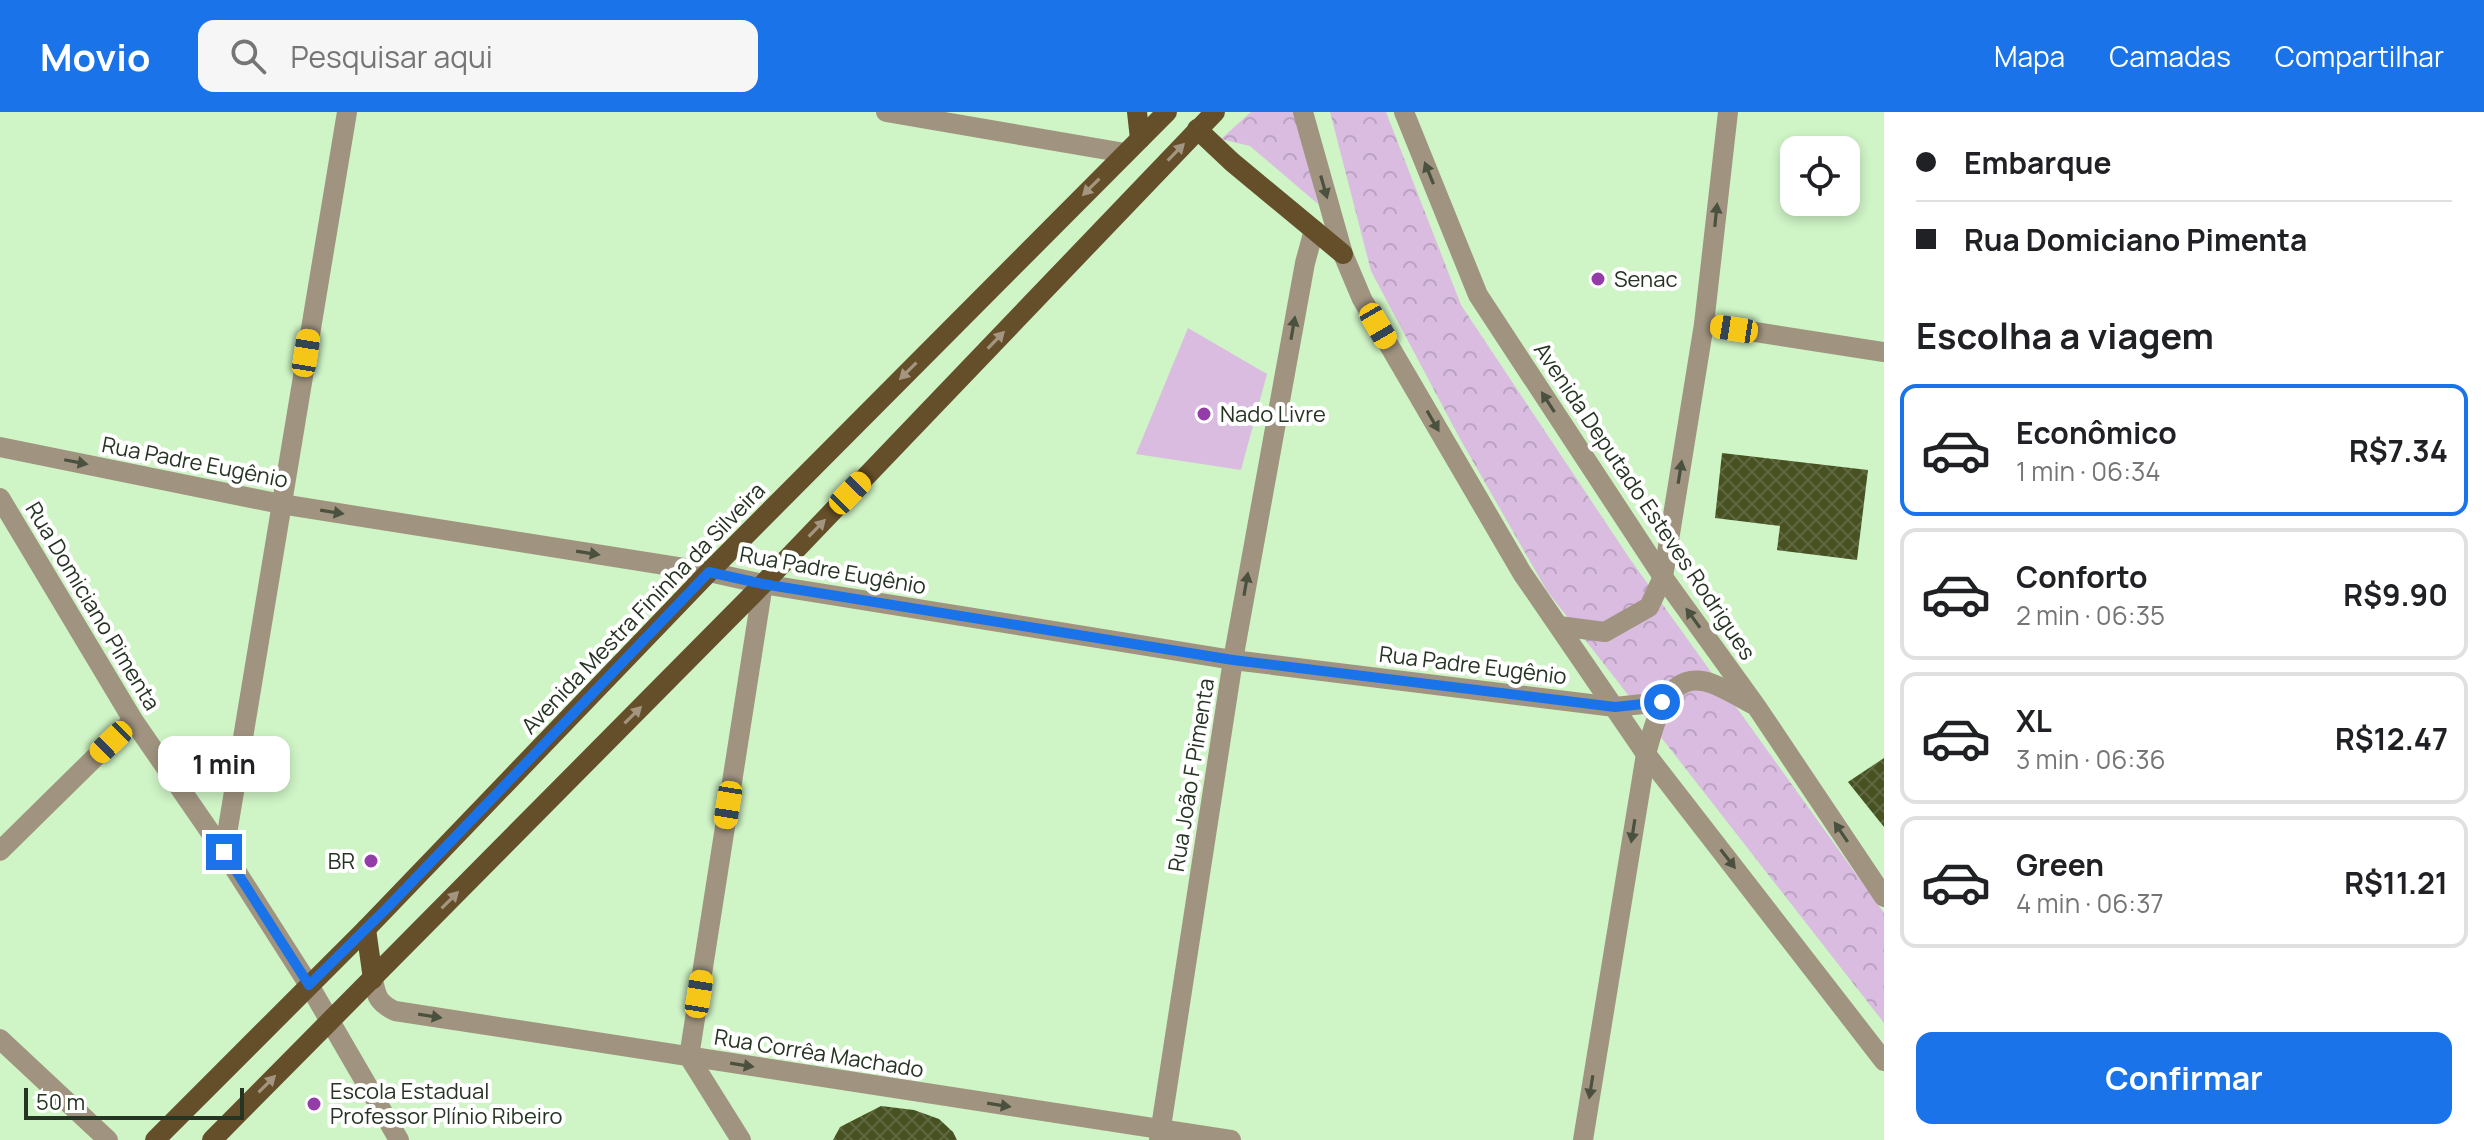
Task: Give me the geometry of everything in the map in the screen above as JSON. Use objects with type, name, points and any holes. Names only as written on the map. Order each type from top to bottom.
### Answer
[{"type":"main road","points":[[1132,146],[1137,112]]},
{"type":"main road","name":"Avenida Mestra Fininha da Silveira","points":[[155,1140],[366,929],[709,572],[1167,112]]},
{"type":"main road","points":[[212,1140],[763,584],[1215,112]]},
{"type":"main road","points":[[1197,129],[1343,254]]},
{"type":"main road","points":[[366,929],[373,979]]},
{"type":"street","points":[[224,852],[347,112]]},
{"type":"street","points":[[886,112],[1132,146]]},
{"type":"street","points":[[1303,112],[1343,254],[1362,299],[1522,573],[1646,754],[1884,1061]]},
{"type":"street","name":"Avenida Deputado Esteves Rodrigues","points":[[1404,112],[1478,295],[1663,577],[1756,706],[1884,897]]},
{"type":"street","points":[[1559,626],[1605,632],[1649,607],[1663,577],[1704,324],[1728,112]]},
{"type":"street","name":"Rua João F Pimenta","points":[[1160,1135],[1233,660],[1305,263],[1314,230]]},
{"type":"street","points":[[1704,324],[1884,352]]},
{"type":"street","name":"Rua Padre Eugênio","points":[[0,447],[281,504],[1233,660],[1615,707],[1662,702]]},
{"type":"street","name":"Rua Domiciano Pimenta","points":[[0,498],[133,720],[224,852],[309,985],[399,1140]]},
{"type":"street","points":[[741,1140],[689,1057],[763,584]]},
{"type":"street","points":[[1583,1140],[1646,754],[1662,702],[1678,687],[1695,680],[1711,683],[1756,706]]},
{"type":"street","points":[[0,851],[133,720]]},
{"type":"street","name":"Rua Corrêa Machado","points":[[373,979],[376,998],[383,1006],[395,1011],[1160,1135],[1231,1140]]},
{"type":"street","points":[[0,1039],[108,1140]]},
{"type":"green space","points":[[1251,112],[1296,112],[1318,204],[1250,146],[1221,139]]},
{"type":"green space","points":[[1330,112],[1386,112],[1461,305],[1630,559],[1884,913],[1884,1023],[1547,591],[1459,437],[1371,271]]},
{"type":"green space","name":"Nado Livre","points":[[1188,328],[1267,374],[1241,470],[1136,454]]},
{"type":"building","points":[[1722,453],[1868,470],[1857,560],[1777,550],[1780,526],[1715,518]]},
{"type":"building","points":[[1884,758],[1884,827],[1848,782]]},
{"type":"building","points":[[881,1106],[914,1110],[939,1119],[957,1140],[833,1140],[840,1127]]},
{"type":"place","name":"Senac","points":[[1598,279]]},
{"type":"place","name":"Nado Livre","points":[[1204,414]]},
{"type":"place","name":"BR","points":[[371,861]]},
{"type":"place","name":"Escola Estadual Professor Plínio Ribeiro","points":[[314,1104]]},
{"type":"route","points":[[224,852],[309,985],[388,907],[709,572],[763,584],[1233,660],[1615,707],[1662,702]]}]
